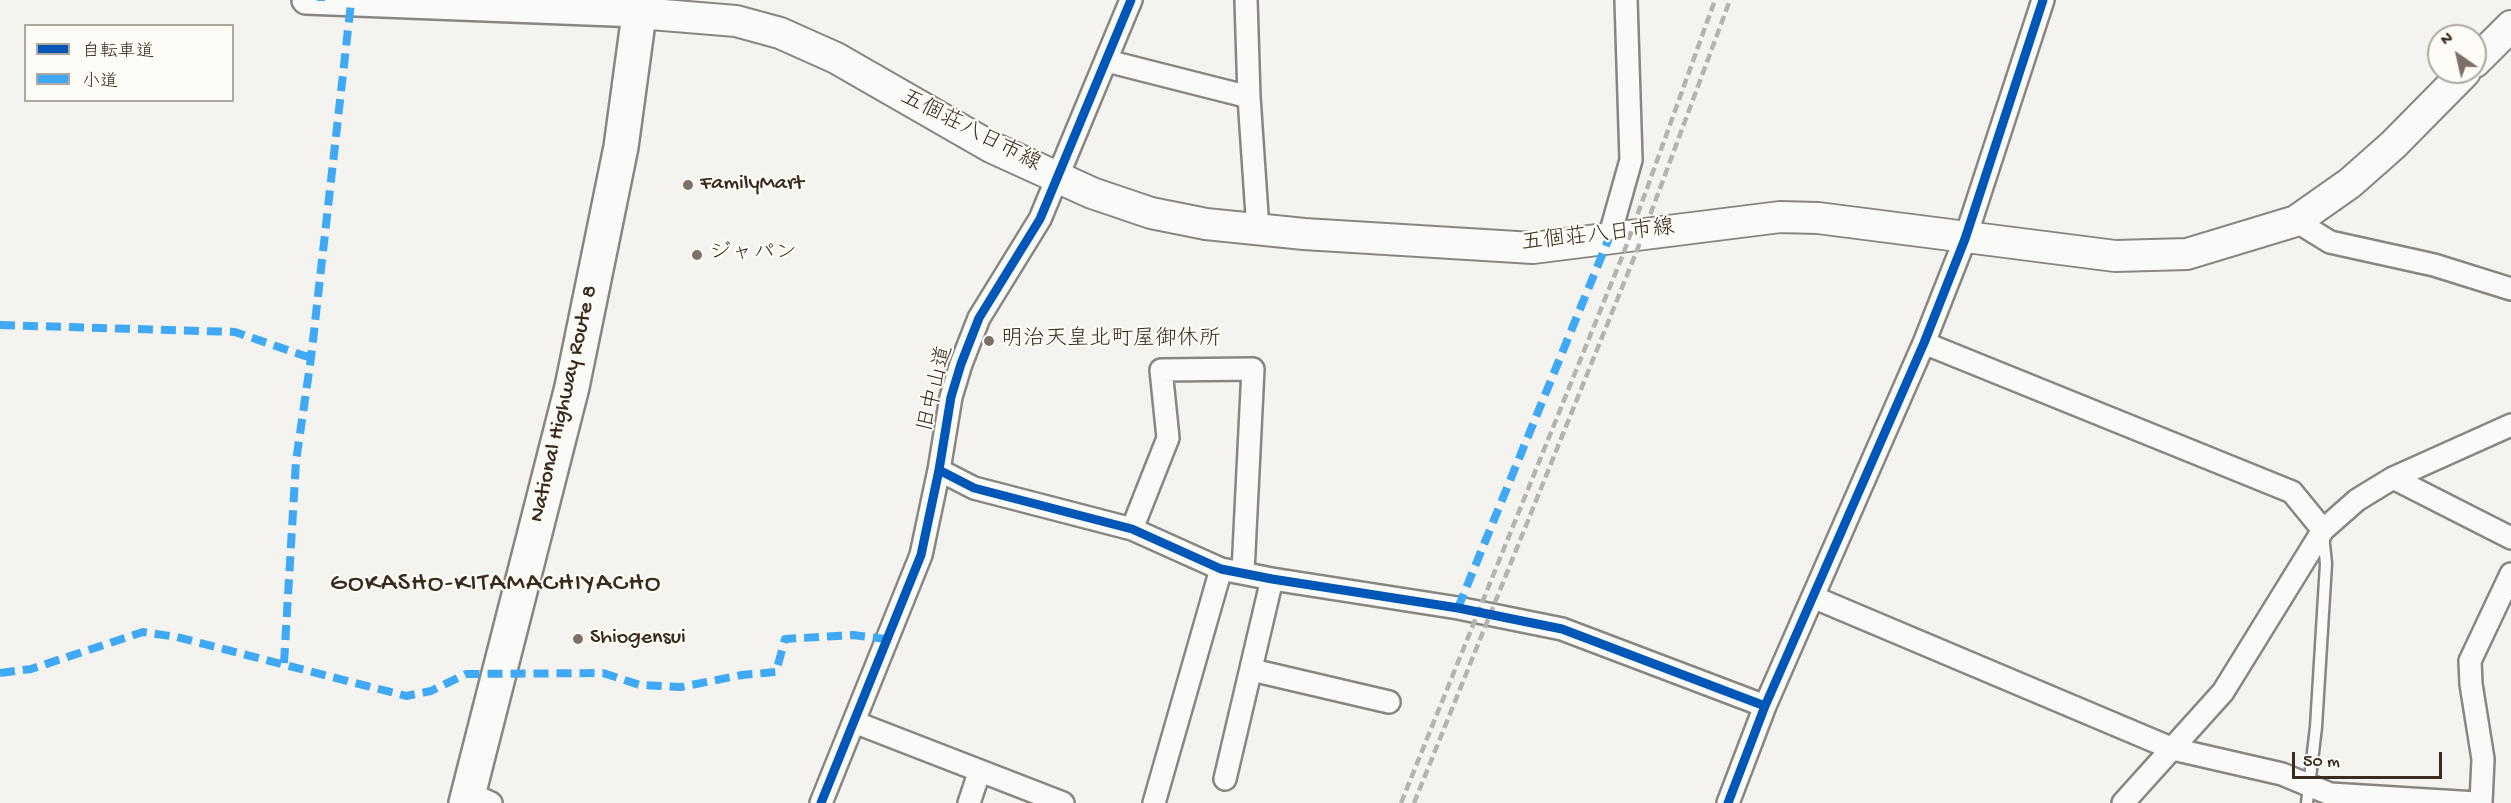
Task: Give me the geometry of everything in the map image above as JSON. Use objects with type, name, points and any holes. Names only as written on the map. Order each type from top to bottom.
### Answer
[{"type":"highway","name":"National Highway Route 8","points":[[475,800],[572,387],[621,147],[640,7]]},
{"type":"main road","name":"五個荘八日市線","points":[[640,7],[736,21],[780,33],[836,58],[991,147],[1092,193],[1151,213],[1206,224],[1258,230],[1533,248],[1723,223],[1799,217],[2115,256],[2187,254],[2296,221],[2350,183],[2393,145],[2453,84]]},
{"type":"main road","points":[[2487,50],[2511,26]]},
{"type":"street","points":[[306,0],[640,7]]},
{"type":"street","name":"旧中山道","points":[[821,803],[921,555],[939,470],[951,397],[979,318],[1040,219],[1131,0]]},
{"type":"street","points":[[1246,0],[1249,97],[1258,230]]},
{"type":"street","points":[[1609,238],[1631,160],[1626,0]]},
{"type":"street","points":[[1728,803],[1765,706],[1924,343],[1965,239],[2043,0]]},
{"type":"street","points":[[1107,61],[1249,97]]},
{"type":"street","points":[[2296,221],[2330,242],[2434,265],[2511,289]]},
{"type":"street","points":[[1924,343],[2292,492],[2323,530]]},
{"type":"street","points":[[1132,529],[1168,438],[1161,370],[1253,369],[1242,572]]},
{"type":"street","points":[[2123,803],[2223,692],[2323,530],[2357,500],[2393,478],[2511,425]]},
{"type":"street","points":[[939,470],[974,488],[1132,529],[1221,569],[1458,608],[1562,629],[1765,706]]},
{"type":"street","points":[[2393,478],[2511,538]]},
{"type":"street","points":[[1155,803],[1221,569]]},
{"type":"street","points":[[2481,803],[2483,759],[2471,684],[2470,661],[2511,573]]},
{"type":"street","points":[[1225,780],[1272,579]]},
{"type":"street","points":[[1813,597],[2173,749],[2282,774],[2308,794],[2476,803]]},
{"type":"street","points":[[1252,670],[1389,702]]},
{"type":"street","points":[[854,723],[979,773],[1063,803]]},
{"type":"street","points":[[969,803],[979,773]]},
{"type":"lane","points":[[2308,794],[2316,727],[2326,564],[2323,530]]},
{"type":"railway","points":[[1401,803],[1624,252],[1715,0]]},
{"type":"railway","points":[[1414,803],[1636,253],[1730,0]]},
{"type":"marked path","points":[[284,663],[296,461],[311,358],[351,3]]},
{"type":"marked path","points":[[1458,608],[1609,238]]},
{"type":"marked path","points":[[0,325],[235,332],[311,358]]},
{"type":"marked path","points":[[0,673],[31,669],[143,632],[177,637],[406,696],[431,691],[466,674],[603,673],[640,685],[681,687],[742,675],[776,672],[785,639],[853,635],[886,639]]},
{"type":"cycle path","points":[[821,803],[921,555],[939,470],[951,397],[961,364],[979,318],[1040,219],[1131,0]]},
{"type":"cycle path","points":[[1728,803],[1765,706],[1924,343],[1965,239],[2043,0]]},
{"type":"cycle path","points":[[939,470],[974,488],[1132,529],[1221,569],[1458,608],[1562,629],[1765,706]]},
{"type":"place","name":"FamilyMart","points":[[688,185]]},
{"type":"place","name":"ジャパン","points":[[697,255]]},
{"type":"place","name":"明治天皇北町屋御休所","points":[[989,341]]},
{"type":"place","name":"Shiogensui","points":[[578,639]]},
{"type":"district","name":"GOKASHO-KITAMACHIYACHO","points":[[496,585]]}]
